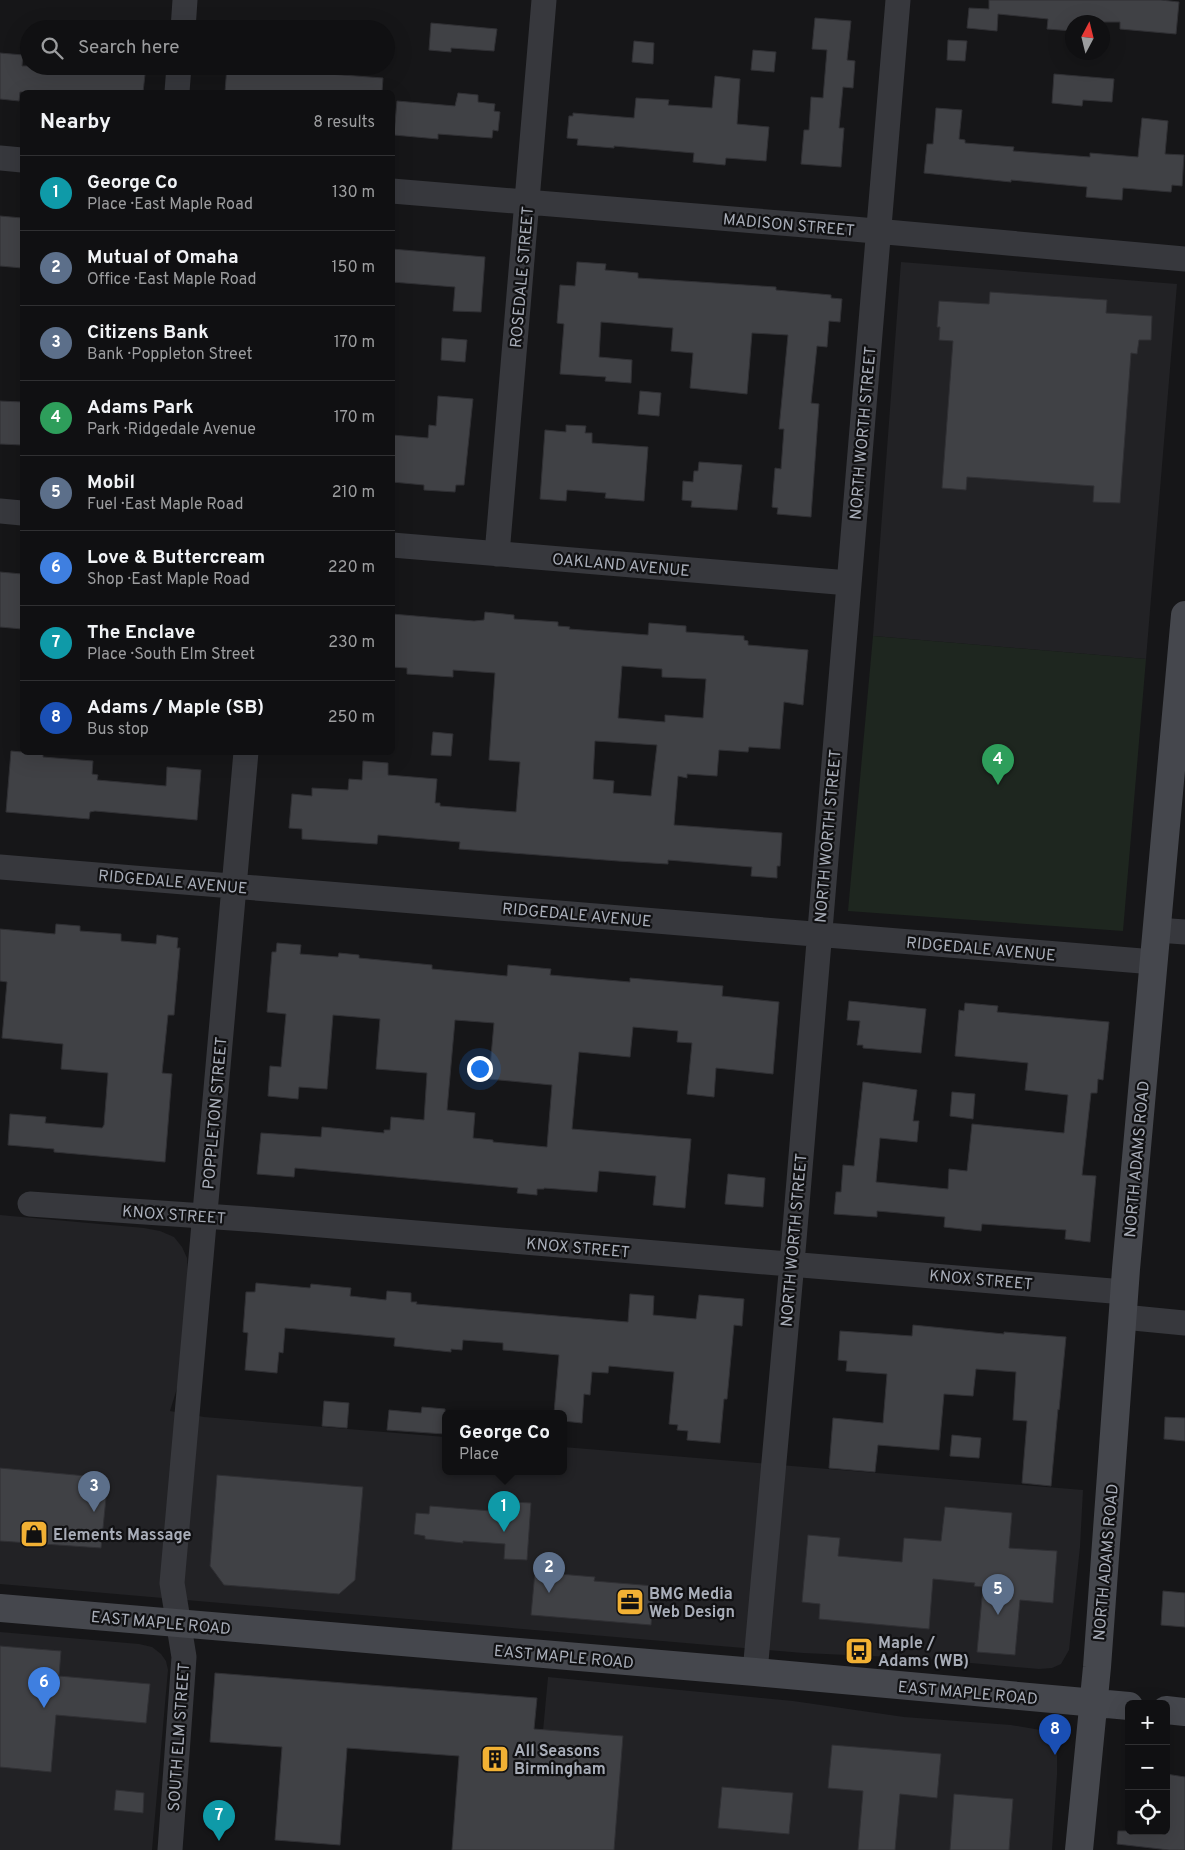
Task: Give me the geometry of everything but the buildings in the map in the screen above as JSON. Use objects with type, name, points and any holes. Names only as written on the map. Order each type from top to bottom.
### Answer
[{"type":"main road","name":"NORTH ADAMS ROAD","points":[[1079,1850],[1093,1702],[1124,1305],[1185,615]]},
{"type":"main road","name":"EAST MAPLE ROAD","points":[[0,1608],[1125,1706]]},
{"type":"main road","points":[[1170,1710],[1185,1712]]},
{"type":"street","points":[[183,20],[185,0]]},
{"type":"street","name":"ROSEDALE STREET","points":[[497,554],[544,0]]},
{"type":"street","name":"NORTH WORTH STREET","points":[[755,1672],[898,0]]},
{"type":"street","points":[[177,90],[179,75]]},
{"type":"street","points":[[0,158],[20,160]]},
{"type":"street","name":"MADISON STREET","points":[[395,192],[1185,258]]},
{"type":"street","points":[[0,511],[20,513]]},
{"type":"street","name":"OAKLAND AVENUE","points":[[395,544],[849,583]]},
{"type":"street","name":"POPPLETON STREET","points":[[178,1624],[172,1583],[246,755]]},
{"type":"street","name":"RIDGEDALE AVENUE","points":[[0,866],[1154,962]]},
{"type":"street","points":[[1157,930],[1185,932]]},
{"type":"street","name":"KNOX STREET","points":[[30,1204],[204,1216],[791,1264],[1124,1305],[1185,1323]]},
{"type":"street","name":"SOUTH ELM STREET","points":[[170,1850],[184,1657],[178,1624]]},
{"type":"shaded area","points":[[901,262],[1177,284],[1146,659],[873,636]]},
{"type":"shaded area","points":[[873,636],[1146,659],[1123,931],[848,911]]},
{"type":"shaded area","points":[[0,1215],[144,1228],[160,1231],[174,1237],[182,1247],[187,1258],[188,1274],[178,1385],[170,1411],[204,1417],[442,1437],[442,1475],[567,1475],[567,1447],[1083,1490],[1080,1547],[1069,1650],[1061,1664],[1052,1668],[1039,1669],[915,1658],[803,1653],[0,1584]]},
{"type":"shaded area","points":[[0,1632],[139,1644],[152,1647],[166,1661],[168,1670],[152,1850],[0,1850]]},
{"type":"shaded area","points":[[548,1677],[793,1701],[904,1717],[1011,1725],[1046,1731],[1057,1743],[1052,1850],[532,1850]]},
{"type":"place","name":"Adams Park","points":[[998,785]]},
{"type":"place","name":"Citizens Bank","points":[[94,1512]]},
{"type":"place","name":"George Co","points":[[504,1532]]},
{"type":"place","name":"Elements Massage","points":[[34,1534]]},
{"type":"place","name":"Mutual of Omaha","points":[[549,1593]]},
{"type":"place","name":"BMG Media Web Design","points":[[630,1602]]},
{"type":"place","name":"Mobil","points":[[998,1615]]},
{"type":"place","name":"Maple / Adams (WB)","points":[[859,1651]]},
{"type":"place","name":"Love & Buttercream","points":[[44,1708]]},
{"type":"place","name":"Adams / Maple (SB)","points":[[1055,1755]]},
{"type":"place","name":"All Seasons Birmingham","points":[[495,1759]]},
{"type":"place","name":"The Enclave","points":[[219,1841]]}]
